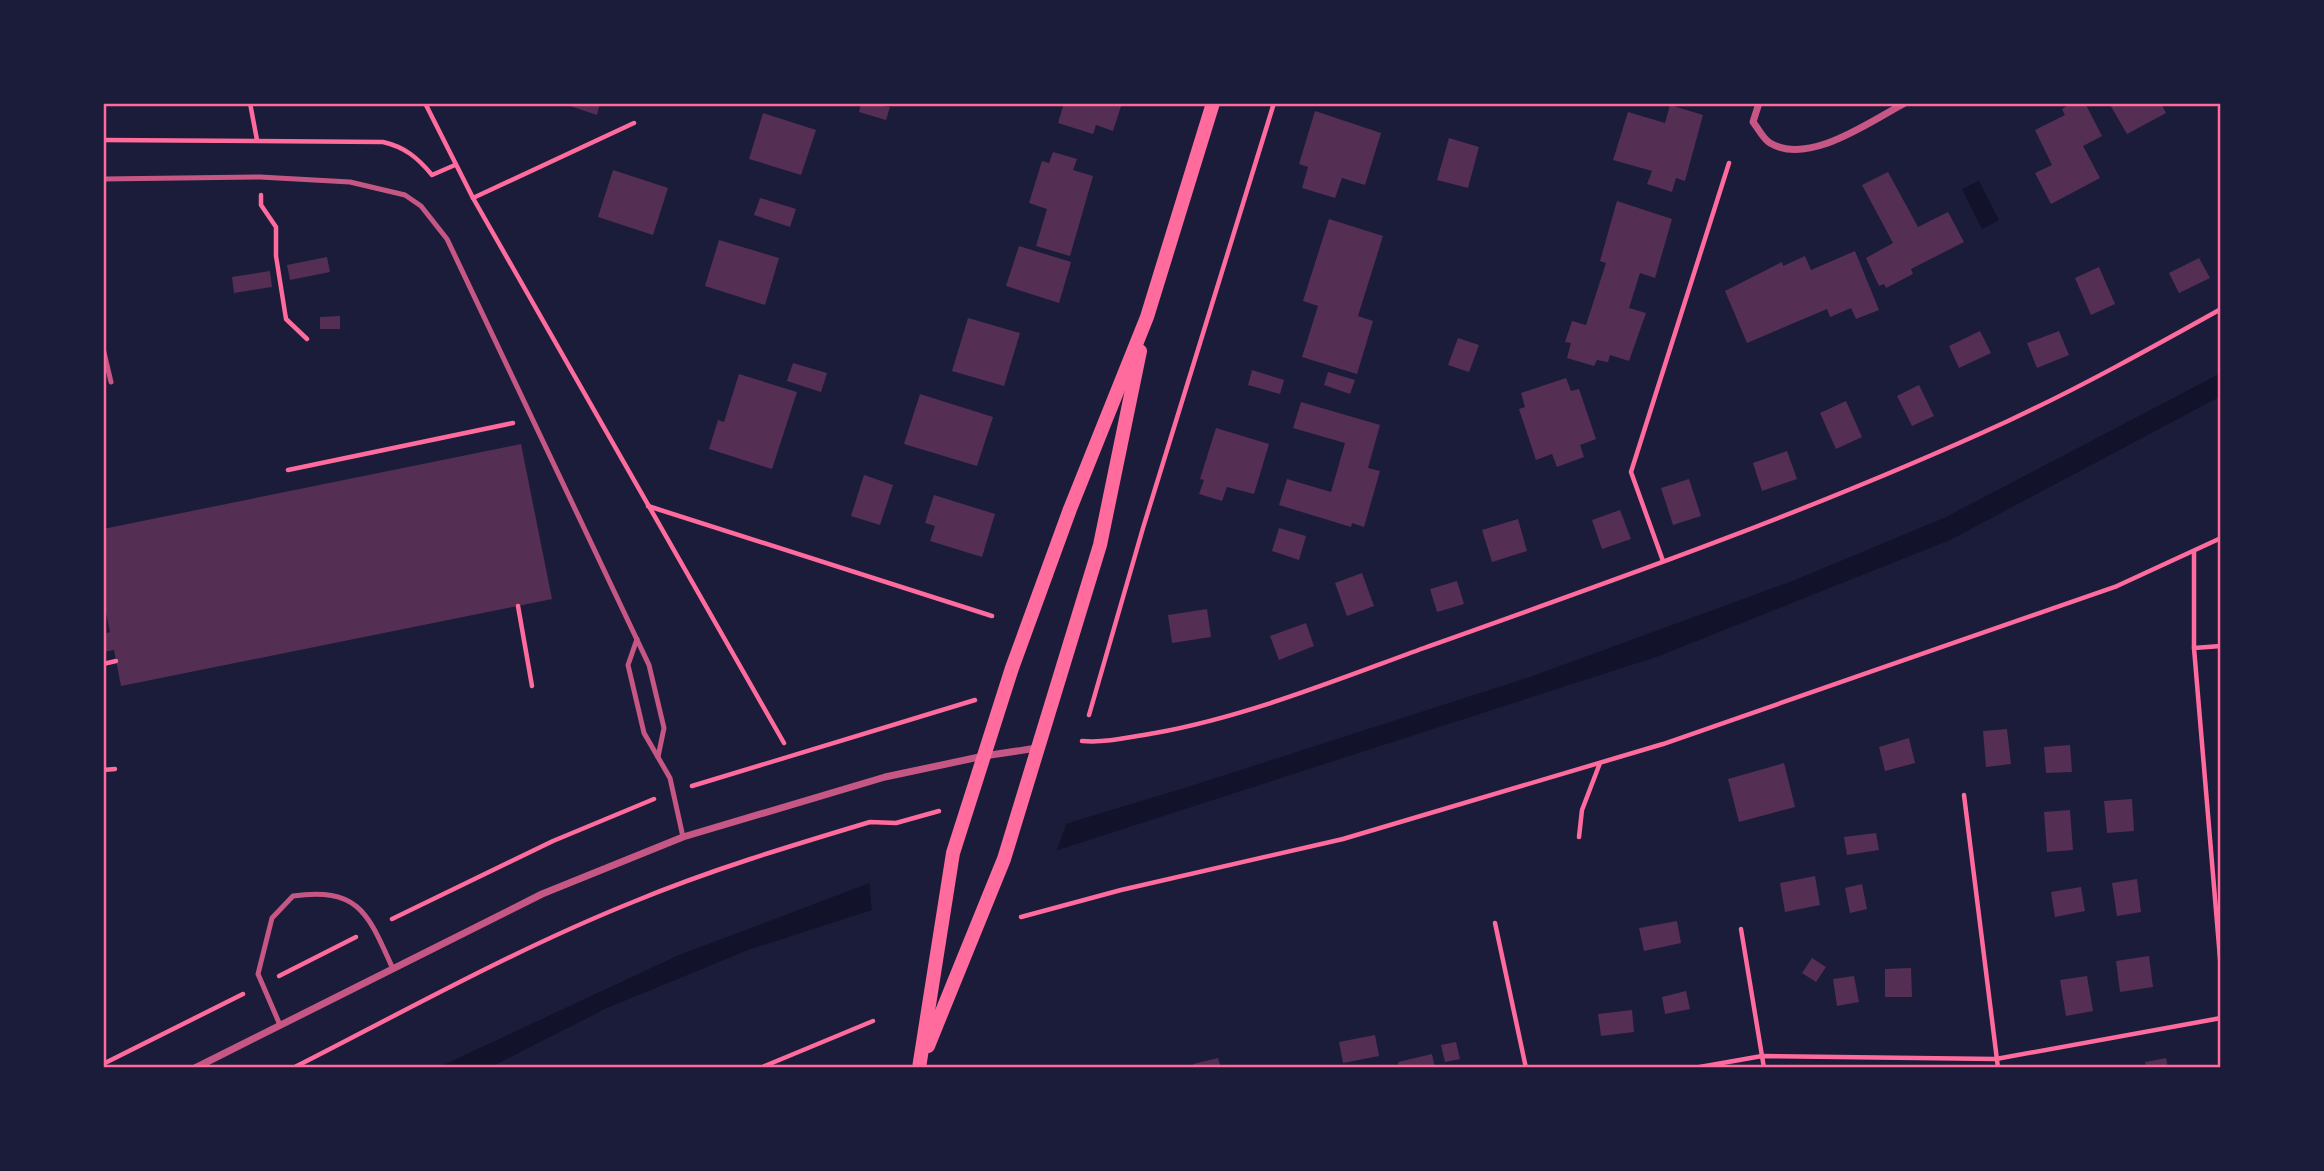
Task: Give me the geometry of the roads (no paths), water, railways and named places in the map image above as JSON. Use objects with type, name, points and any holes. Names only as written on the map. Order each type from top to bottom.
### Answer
[{"type":"main road","points":[[920,1066],[953,853],[962,821],[1012,668],[1070,509],[1147,317],[1213,103]]},
{"type":"main road","points":[[920,1066],[984,914],[1100,545],[1147,317]]},
{"type":"street","points":[[1759,103],[1753,122],[1768,142],[1791,151],[1816,149],[1905,103]]},
{"type":"street","points":[[195,1068],[542,894],[683,837],[885,777],[1037,748]]},
{"type":"lane","points":[[103,179],[260,177],[350,182],[405,195],[421,206],[447,239],[649,665],[664,728],[658,757]]},
{"type":"lane","points":[[103,348],[111,382]]},
{"type":"lane","points":[[637,639],[628,665],[644,733],[670,778],[683,837]]},
{"type":"lane","points":[[280,1025],[258,974],[260,957],[272,918],[293,896],[325,892],[363,909],[393,969]]}]
